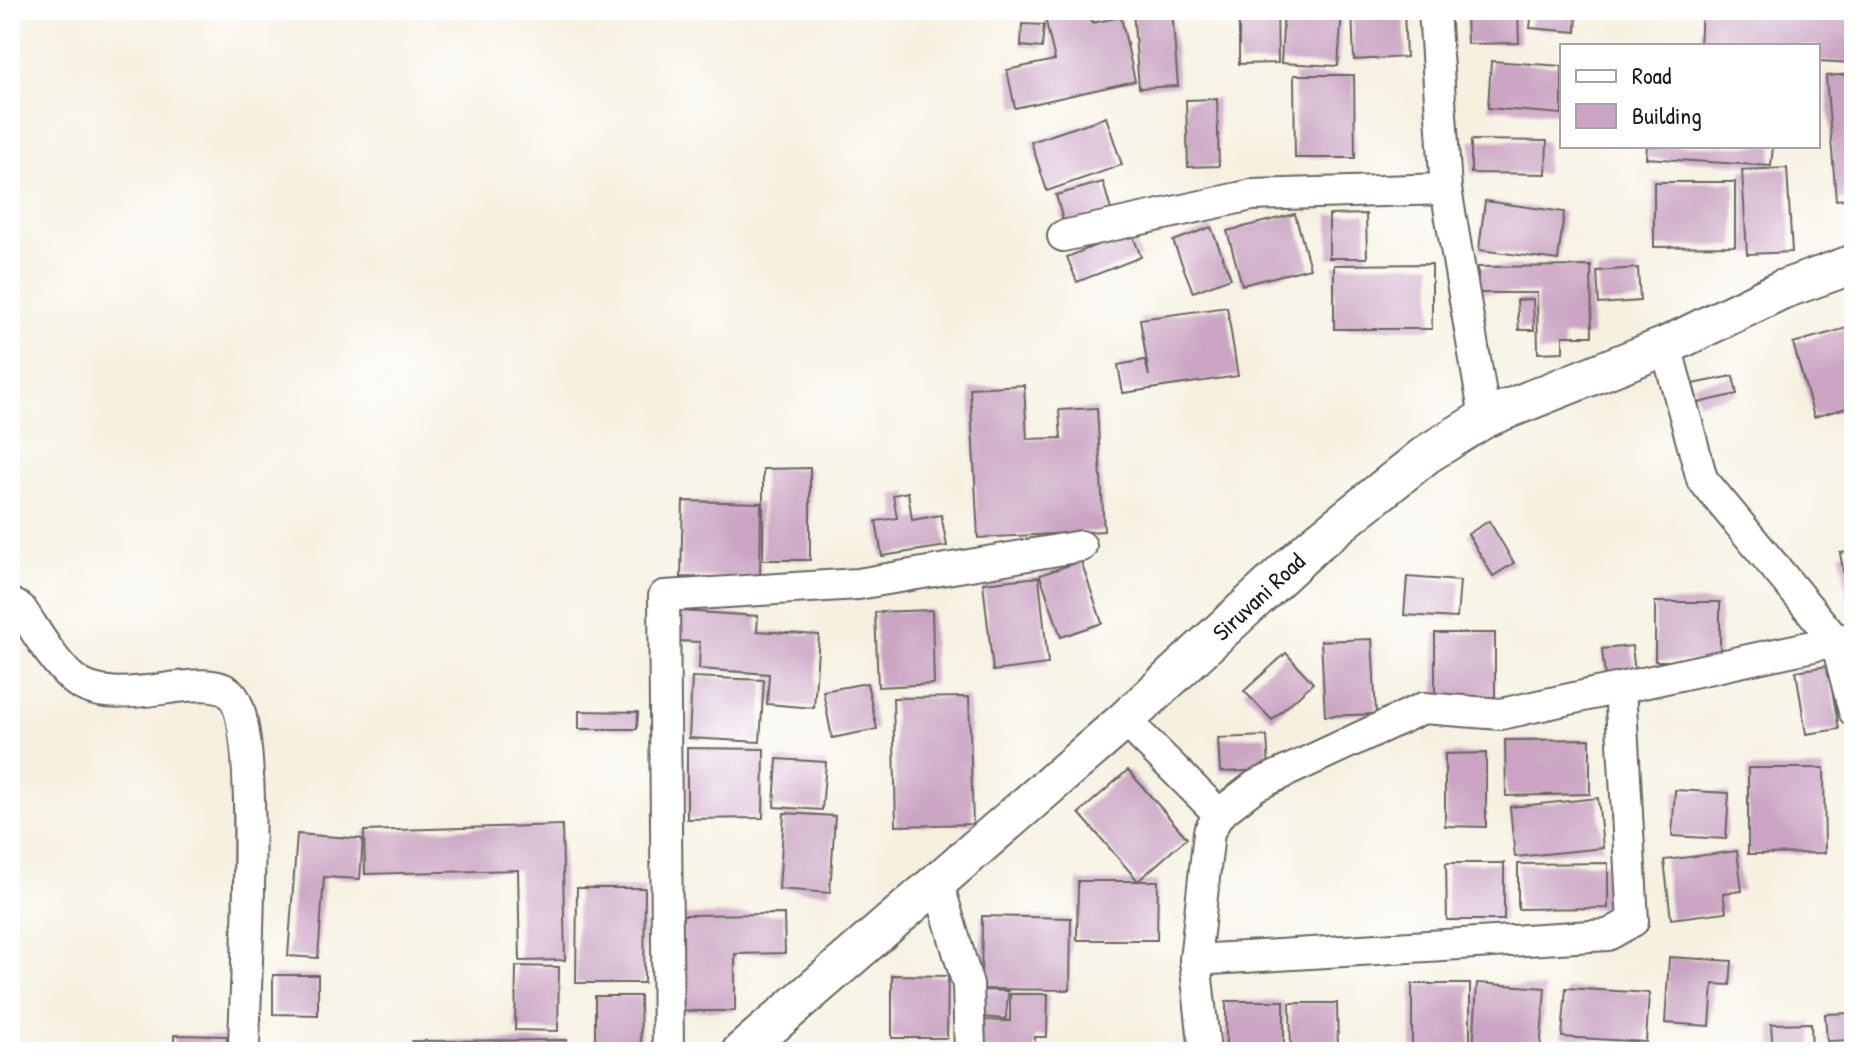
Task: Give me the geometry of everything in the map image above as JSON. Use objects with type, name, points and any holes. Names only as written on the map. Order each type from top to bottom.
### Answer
[{"type":"street","points":[[1434,10],[1446,189],[1485,418]]},
{"type":"street","points":[[1063,236],[1252,195],[1446,189]]},
{"type":"street","name":"Siruvani Road","points":[[741,1052],[1125,720],[1315,544],[1427,454],[1485,418],[1666,346],[1781,290],[1854,264]]},
{"type":"street","points":[[1666,346],[1702,479],[1845,639],[1854,711]]},
{"type":"street","points":[[668,1052],[664,596],[858,584],[1081,546]]},
{"type":"street","points":[[10,603],[21,609],[73,680],[116,695],[216,686],[231,694],[241,712],[250,798],[244,1052]]},
{"type":"street","points":[[1205,1052],[1195,960],[1209,832],[1219,814],[1255,786],[1423,708],[1501,714],[1845,639]]},
{"type":"street","points":[[1195,960],[1608,935],[1633,921],[1620,688]]},
{"type":"street","points":[[1125,720],[1219,814]]},
{"type":"street","points":[[938,883],[968,985],[970,1052]]},
{"type":"building","points":[[1090,10],[1092,23],[1121,17],[1135,81],[1015,108],[1007,70],[1055,60],[1045,18]]},
{"type":"building","points":[[1133,10],[1172,10],[1178,86],[1139,88]]},
{"type":"building","points":[[1239,10],[1277,10],[1278,63],[1239,64]]},
{"type":"building","points":[[1284,10],[1342,10],[1338,66],[1281,63]]},
{"type":"building","points":[[1352,10],[1404,10],[1406,57],[1354,60]]},
{"type":"building","points":[[1466,10],[1518,10],[1519,43],[1467,44]]},
{"type":"building","points":[[1532,10],[1577,10],[1576,32],[1530,28]]},
{"type":"building","points":[[1702,10],[1854,10],[1854,63],[1820,61],[1820,44],[1700,44]]},
{"type":"building","points":[[1022,24],[1044,25],[1042,48],[1021,46]]},
{"type":"building","points":[[1491,61],[1560,66],[1560,114],[1488,108]]},
{"type":"building","points":[[1854,74],[1854,198],[1836,200],[1826,76]]},
{"type":"building","points":[[1294,75],[1354,75],[1355,158],[1295,158]]},
{"type":"building","points":[[1217,99],[1219,166],[1188,167],[1186,100]]},
{"type":"building","points":[[1106,117],[1122,165],[1047,191],[1031,142]]},
{"type":"building","points":[[1471,140],[1547,141],[1546,174],[1471,173]]},
{"type":"building","points":[[1647,148],[1773,148],[1771,166],[1646,158]]},
{"type":"building","points":[[1787,168],[1792,252],[1747,254],[1742,170]]},
{"type":"building","points":[[1103,182],[1111,210],[1064,224],[1056,195]]},
{"type":"building","points":[[1654,182],[1735,182],[1735,246],[1654,247]]},
{"type":"building","points":[[1485,201],[1564,212],[1558,260],[1479,250]]},
{"type":"building","points":[[1295,214],[1310,268],[1242,285],[1227,231]]},
{"type":"building","points":[[1366,214],[1367,258],[1329,258],[1329,215]]},
{"type":"building","points":[[1211,227],[1231,278],[1193,292],[1173,241]]},
{"type":"building","points":[[1131,231],[1141,257],[1077,282],[1067,257]]},
{"type":"building","points":[[1432,264],[1432,329],[1334,329],[1334,265]]},
{"type":"building","points":[[1591,266],[1592,336],[1563,336],[1563,352],[1538,353],[1537,293],[1478,293],[1478,267]]},
{"type":"building","points":[[1638,268],[1640,301],[1599,304],[1597,271]]},
{"type":"building","points":[[1533,299],[1534,330],[1519,330],[1517,300]]},
{"type":"building","points":[[1227,307],[1238,376],[1123,393],[1118,365],[1145,360],[1149,376],[1140,319]]},
{"type":"building","points":[[1854,326],[1854,406],[1814,417],[1793,343]]},
{"type":"building","points":[[1733,376],[1737,394],[1698,403],[1693,384]]},
{"type":"building","points":[[1024,385],[1027,439],[1061,438],[1059,410],[1097,408],[1104,531],[978,538],[970,388]]},
{"type":"building","points":[[810,468],[810,560],[763,560],[763,469]]},
{"type":"building","points":[[908,492],[912,520],[941,515],[947,546],[882,556],[876,521],[897,518],[893,495]]},
{"type":"building","points":[[683,501],[761,503],[760,578],[681,577]]},
{"type":"building","points":[[1489,521],[1514,563],[1493,576],[1468,534]]},
{"type":"building","points":[[1854,551],[1854,616],[1851,617],[1840,553]]},
{"type":"building","points":[[1081,561],[1102,623],[1061,637],[1040,575]]},
{"type":"building","points":[[1039,577],[1048,664],[993,671],[983,583]]},
{"type":"building","points":[[1407,577],[1460,581],[1457,618],[1404,615]]},
{"type":"building","points":[[1655,602],[1720,602],[1720,661],[1655,661]]},
{"type":"building","points":[[932,610],[934,684],[878,687],[875,612]]},
{"type":"building","points":[[680,611],[758,616],[757,631],[819,635],[814,708],[767,704],[769,674],[699,669],[700,642],[678,641]]},
{"type":"building","points":[[1435,633],[1495,633],[1495,697],[1435,697]]},
{"type":"building","points":[[1372,639],[1376,714],[1325,716],[1321,641]]},
{"type":"building","points":[[1632,646],[1635,674],[1605,677],[1602,649]]},
{"type":"building","points":[[1286,653],[1313,683],[1272,720],[1244,691]]},
{"type":"building","points":[[1828,666],[1839,729],[1806,734],[1796,671]]},
{"type":"building","points":[[692,677],[764,680],[760,742],[689,738]]},
{"type":"building","points":[[867,683],[877,729],[832,738],[823,691]]},
{"type":"building","points":[[969,697],[973,824],[896,826],[893,698]]},
{"type":"building","points":[[579,711],[638,712],[637,729],[579,729]]},
{"type":"building","points":[[1267,736],[1269,770],[1220,772],[1218,738]]},
{"type":"building","points":[[1590,739],[1590,794],[1506,796],[1505,740]]},
{"type":"building","points":[[687,748],[764,749],[763,818],[687,819]]},
{"type":"building","points":[[1486,753],[1486,827],[1445,826],[1445,754]]},
{"type":"building","points":[[777,759],[826,762],[822,810],[774,807]]},
{"type":"building","points":[[1748,768],[1824,768],[1825,853],[1748,854]]},
{"type":"building","points":[[1128,770],[1187,838],[1138,881],[1079,813]]},
{"type":"building","points":[[1675,790],[1729,793],[1726,839],[1672,836]]},
{"type":"building","points":[[1598,798],[1603,848],[1515,857],[1510,807]]},
{"type":"building","points":[[784,813],[835,816],[830,893],[779,889]]},
{"type":"building","points":[[562,825],[565,960],[520,961],[518,870],[365,874],[364,831]]},
{"type":"building","points":[[297,834],[363,839],[360,879],[324,877],[318,958],[288,956]]},
{"type":"building","points":[[1737,851],[1742,891],[1723,893],[1726,912],[1671,919],[1664,860]]},
{"type":"building","points":[[1446,863],[1504,863],[1504,920],[1447,920]]},
{"type":"building","points":[[1608,863],[1608,908],[1518,909],[1518,864]]},
{"type":"building","points":[[1078,881],[1158,881],[1157,940],[1077,940]]},
{"type":"building","points":[[577,888],[645,888],[644,983],[576,983]]},
{"type":"building","points":[[784,914],[785,953],[735,954],[735,1011],[679,1011],[683,915]]},
{"type":"building","points":[[982,916],[1071,918],[1070,990],[981,989]]},
{"type":"building","points":[[1669,957],[1732,961],[1730,985],[1713,984],[1710,1026],[1665,1023]]},
{"type":"building","points":[[516,966],[559,967],[558,1031],[515,1030]]},
{"type":"building","points":[[273,975],[318,975],[318,1015],[273,1014]]},
{"type":"building","points":[[892,975],[948,976],[947,1038],[892,1038]]},
{"type":"building","points":[[1477,983],[1545,988],[1540,1052],[1473,1052]]},
{"type":"building","points":[[1412,984],[1470,984],[1470,1048],[1412,1048]]},
{"type":"building","points":[[1566,988],[1649,993],[1646,1042],[1562,1037]]},
{"type":"building","points":[[981,990],[1008,991],[1006,1019],[980,1017]]},
{"type":"building","points":[[1010,994],[1048,994],[1047,1037],[1035,1037],[1035,1052],[978,1052],[978,1020],[1010,1021]]},
{"type":"building","points":[[595,996],[640,996],[641,1052],[595,1052]]},
{"type":"building","points":[[1226,1001],[1284,1001],[1284,1052],[1226,1052]]},
{"type":"building","points":[[1290,1003],[1337,1003],[1338,1052],[1291,1052]]},
{"type":"building","points":[[1854,1013],[1854,1040],[1827,1041],[1825,1014]]},
{"type":"building","points":[[1811,1023],[1812,1052],[1773,1052],[1771,1024]]},
{"type":"building","points":[[174,1035],[227,1036],[226,1052],[174,1052]]},
{"type":"building","points":[[567,1040],[567,1052],[412,1052],[412,1041]]},
{"type":"building","points":[[784,1046],[825,1049],[824,1052],[784,1052]]}]
